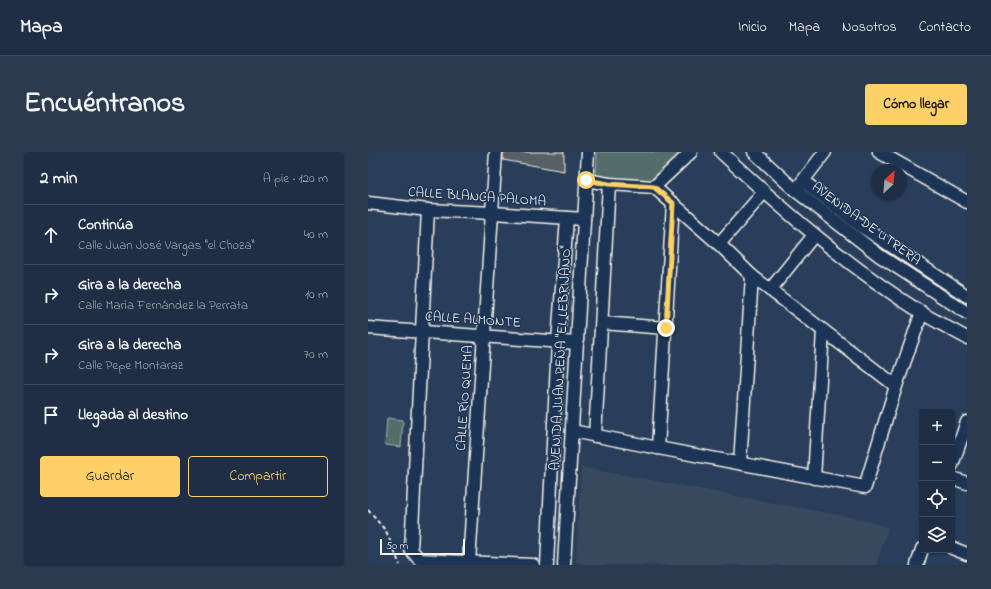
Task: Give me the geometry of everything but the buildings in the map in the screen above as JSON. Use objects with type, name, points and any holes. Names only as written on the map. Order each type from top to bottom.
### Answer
[{"type":"street","name":"CALLE RÍO QUEMA","points":[[469,562],[496,152]]},
{"type":"street","name":"AVENIDA JUAN PEÑA \"EL LEBRIJANO\"","points":[[564,565],[588,152]]},
{"type":"street","points":[[654,187],[691,152]]},
{"type":"street","points":[[721,152],[764,192],[814,235],[858,268],[922,312],[967,338]]},
{"type":"street","name":"AVENIDA DE UTRERA","points":[[754,152],[795,190],[880,256],[967,313]]},
{"type":"street","points":[[795,190],[825,152]]},
{"type":"street","points":[[879,152],[967,202]]},
{"type":"street","points":[[586,180],[609,184],[654,187],[719,244],[752,276],[896,386]]},
{"type":"street","name":"AVENIDA DE UTRERA","points":[[802,181],[861,226],[967,296]]},
{"type":"street","points":[[596,436],[609,184]]},
{"type":"street","points":[[719,244],[764,192]]},
{"type":"street","name":"CALLE BLANCA PALOMA","points":[[368,203],[428,210],[584,219]]},
{"type":"street","points":[[658,448],[673,203]]},
{"type":"street","points":[[428,210],[411,550],[420,560],[532,565]]},
{"type":"street","name":"AVENIDA JUAN PEÑA \"EL LEBRIJANO\"","points":[[548,565],[558,342],[567,218]]},
{"type":"street","points":[[770,290],[814,235]]},
{"type":"street","points":[[740,463],[752,276]]},
{"type":"street","points":[[572,431],[814,478],[865,486],[896,386],[922,312]]},
{"type":"street","points":[[602,323],[666,328]]},
{"type":"street","name":"CALLE ALMONTE","points":[[368,328],[577,343]]},
{"type":"street","points":[[814,478],[823,331]]},
{"type":"street","points":[[955,456],[967,422]]},
{"type":"street","points":[[955,479],[967,483]]},
{"type":"street","points":[[955,549],[967,554]]},
{"type":"street","points":[[917,565],[921,553]]},
{"type":"path","points":[[368,510],[386,531],[400,565]]},
{"type":"shaded area","points":[[581,467],[861,519],[888,528],[876,565],[591,565],[576,562]]},
{"type":"green space","points":[[597,152],[688,152],[655,183],[596,177]]},
{"type":"green space","points":[[387,418],[403,420],[401,447],[385,445]]},
{"type":"route","points":[[586,180],[609,184],[654,187],[673,203],[666,328]]}]
